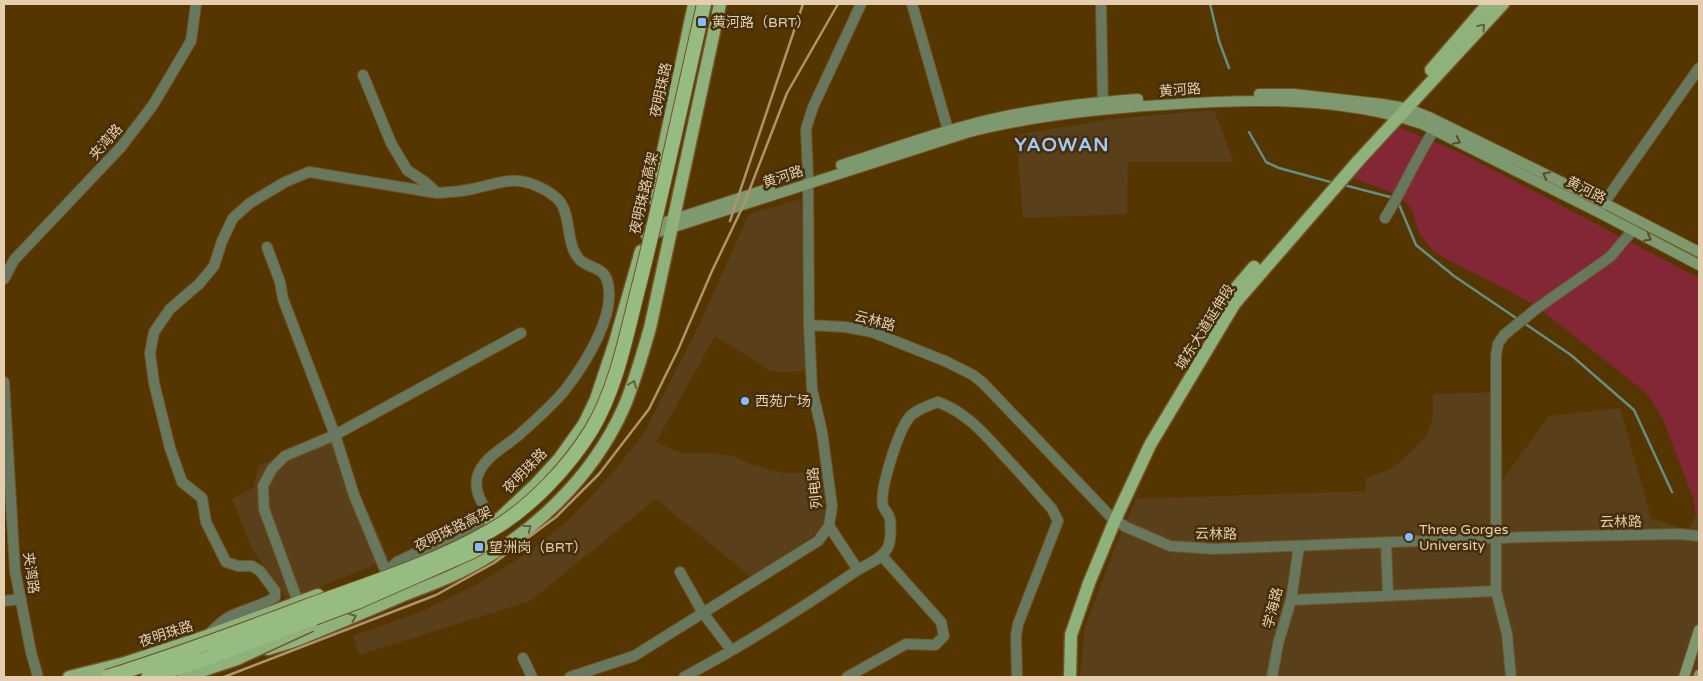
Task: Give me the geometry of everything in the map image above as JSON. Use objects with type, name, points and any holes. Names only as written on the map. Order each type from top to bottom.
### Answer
[{"type":"highway","name":"夜明珠路高架","points":[[107,677],[223,639],[452,551],[492,530],[518,512],[549,484],[592,429],[617,371],[653,230],[704,4]]},
{"type":"highway","name":"夜明珠路高架","points":[[148,677],[202,660],[357,602],[472,551],[521,522],[553,493],[572,472],[596,438],[612,410],[634,343],[712,4]]},
{"type":"main road","name":"夜明珠路","points":[[69,677],[125,663],[207,636],[386,572],[450,546],[500,518],[535,485],[559,459],[584,424],[596,399],[615,342],[646,232],[694,4]]},
{"type":"main road","points":[[174,677],[303,638],[462,571],[529,529],[560,500],[585,471],[609,436],[637,374],[650,328],[720,4]]},
{"type":"main road","name":"城东大道延伸段","points":[[1063,677],[1065,634],[1113,518],[1150,445],[1235,303],[1488,4]]},
{"type":"main road","name":"城东大道延伸段","points":[[1399,111],[1503,4]]},
{"type":"main road","name":"黄河路","points":[[646,232],[949,134],[1103,106],[1222,94],[1294,94],[1428,117],[1601,207],[1633,230],[1699,265]]},
{"type":"main road","name":"黄河路","points":[[1399,111],[1434,130],[1699,252]]},
{"type":"main road","name":"城东大道延伸段","points":[[1070,677],[1071,634],[1113,518]]},
{"type":"main road","points":[[183,677],[236,659],[306,628],[357,602]]},
{"type":"main road","points":[[1684,677],[1699,630]]},
{"type":"street","name":"夹湾路","points":[[4,279],[14,260],[121,148],[153,105],[190,41],[196,4]]},
{"type":"street","name":"列电路","points":[[570,677],[634,656],[818,541],[829,526],[832,512],[831,496],[822,432],[812,390],[809,325],[806,129],[814,107],[861,4]]},
{"type":"street","points":[[912,4],[949,134]]},
{"type":"street","points":[[1101,4],[1103,106]]},
{"type":"street","points":[[1601,207],[1699,68]]},
{"type":"street","points":[[363,76],[391,143],[407,170],[437,193]]},
{"type":"street","points":[[1385,218],[1434,130]]},
{"type":"street","points":[[207,636],[224,620],[275,598],[275,591],[260,571],[252,566],[238,566],[226,562],[206,522],[202,498],[182,482],[170,448],[154,383],[150,353],[154,332],[170,309],[199,284],[214,266],[222,241],[233,218],[250,202],[285,182],[309,172],[437,193],[467,190],[505,180],[520,180],[536,184],[561,202],[572,244],[580,260],[600,270],[607,278],[609,292],[607,311],[596,341],[564,391],[518,436],[488,460],[477,476],[476,490],[489,516],[482,522],[397,562],[386,572],[354,495],[334,435],[283,300],[280,282],[267,248]]},
{"type":"street","points":[[1511,677],[1506,634],[1496,591],[1496,356],[1498,344],[1504,334],[1536,309],[1610,257],[1633,230]]},
{"type":"street","name":"云林路","points":[[809,325],[845,327],[872,332],[936,357],[973,375],[1113,518],[1126,528],[1170,546],[1214,549],[1497,538],[1679,534],[1699,536]]},
{"type":"street","points":[[298,602],[266,516],[263,486],[272,470],[285,456],[334,435],[521,333]]},
{"type":"street","name":"夹湾路","points":[[4,382],[15,571],[31,652],[38,677]]},
{"type":"street","points":[[684,677],[794,614],[858,570],[882,556],[889,547],[890,518],[883,506],[883,494],[886,477],[899,437],[908,418],[922,408],[938,402],[950,407],[979,428],[1052,509],[1058,521],[1018,624],[1016,643],[1017,677]]},
{"type":"street","points":[[829,526],[858,570]]},
{"type":"street","points":[[1386,542],[1388,595]]},
{"type":"street","name":"学海路","points":[[1272,677],[1278,644],[1291,600],[1299,546]]},
{"type":"street","points":[[847,677],[906,644],[935,645],[944,636],[941,622],[882,556]]},
{"type":"street","points":[[680,572],[703,613],[731,650]]},
{"type":"street","points":[[1291,600],[1496,591]]},
{"type":"street","points":[[4,601],[21,599]]},
{"type":"street","points":[[524,658],[532,677]]},
{"type":"shaded area","points":[[1214,110],[1234,162],[1128,162],[1127,214],[1023,218],[1016,135],[1111,119]]},
{"type":"shaded area","points":[[1396,126],[1463,154],[1699,278],[1699,516],[1696,515],[1693,498],[1662,417],[1645,392],[1535,305],[1434,252],[1420,235],[1411,208],[1398,195],[1350,177]]},
{"type":"shaded area","points":[[801,199],[808,371],[777,372],[769,370],[715,336],[656,442],[681,453],[711,453],[733,456],[753,465],[783,473],[822,473],[825,505],[824,520],[819,532],[751,577],[656,499],[530,601],[359,655],[353,636],[425,610],[480,583],[527,553],[569,520],[610,476],[644,433],[700,323],[749,214]]},
{"type":"shaded area","name":"Three Gorges University","points":[[1501,392],[1503,479],[1549,416],[1620,408],[1651,518],[1688,530],[1696,515],[1699,516],[1699,677],[1080,677],[1085,627],[1116,545],[1136,499],[1366,491],[1366,478],[1391,469],[1426,436],[1433,418],[1433,394]]},
{"type":"shaded area","points":[[340,428],[355,482],[389,559],[287,600],[251,547],[232,499],[253,488],[259,466]]},
{"type":"waterway","points":[[1210,4],[1219,41],[1229,68]]},
{"type":"waterway","points":[[1249,132],[1266,162],[1279,168],[1334,183]]},
{"type":"waterway","points":[[1344,185],[1394,198]]},
{"type":"waterway","points":[[1398,202],[1416,245],[1454,276],[1519,320]]},
{"type":"waterway","points":[[1524,323],[1571,355],[1634,410],[1672,492]]},
{"type":"railway","points":[[730,221],[803,4]]},
{"type":"railway","points":[[224,677],[436,595],[494,563],[556,517],[599,474],[649,409],[678,350],[712,271],[744,204],[787,93],[838,4]]},
{"type":"place","name":"黄河路（BRT）","points":[[702,22]]},
{"type":"place","name":"西苑广场","points":[[745,401]]},
{"type":"place","name":"Three Gorges University","points":[[1409,537]]},
{"type":"place","name":"望洲岗（BRT）","points":[[479,547]]},
{"type":"district","name":"YAOWAN","points":[[1062,145]]}]
